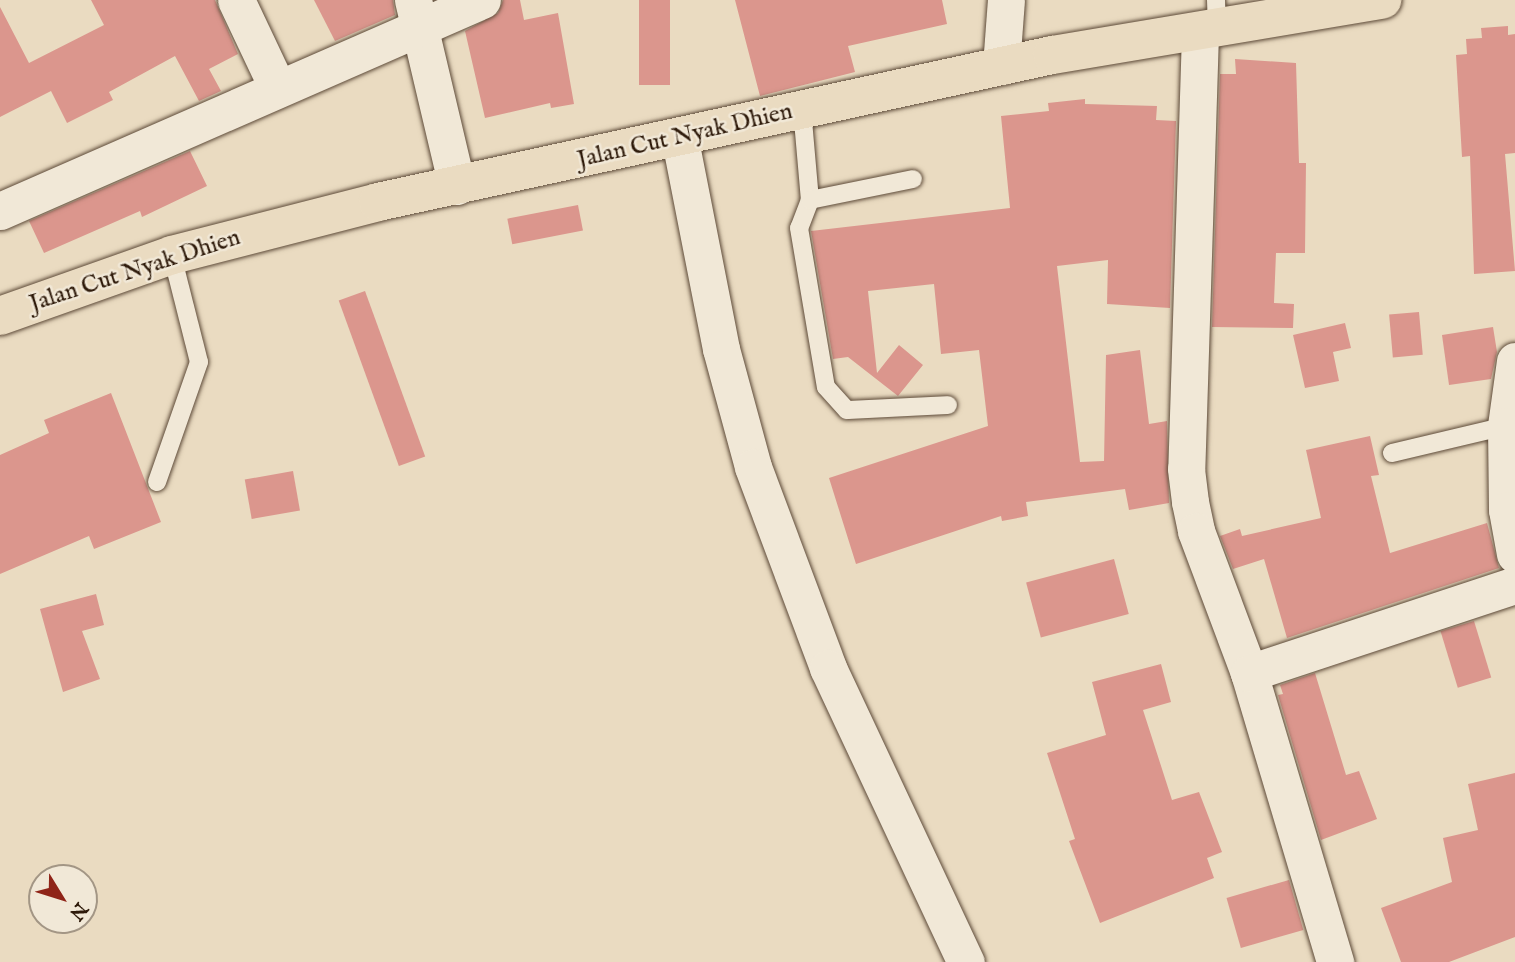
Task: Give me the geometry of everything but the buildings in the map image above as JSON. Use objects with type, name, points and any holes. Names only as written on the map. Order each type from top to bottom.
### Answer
[{"type":"main road","name":"Jalan Cut Nyak Dhien","points":[[0,316],[172,256],[457,186],[680,140],[802,109],[1269,9],[1381,0]]},
{"type":"street","points":[[236,0],[278,89]]},
{"type":"street","points":[[0,211],[278,89],[417,13],[482,0]]},
{"type":"street","points":[[1001,66],[1006,0]]},
{"type":"street","points":[[417,13],[457,186]]},
{"type":"street","points":[[1211,21],[1186,469],[1196,531],[1250,673],[1335,962]]},
{"type":"street","points":[[680,140],[721,349],[752,467],[828,668],[965,962]]},
{"type":"street","points":[[1515,361],[1506,426],[1507,510],[1515,554]]},
{"type":"street","points":[[1250,673],[1515,585]]},
{"type":"lane","points":[[802,109],[810,200],[799,228],[820,364],[833,399],[847,410],[863,411],[948,405]]},
{"type":"lane","points":[[810,200],[913,179]]},
{"type":"lane","points":[[157,482],[199,362],[172,256]]},
{"type":"lane","points":[[1392,453],[1506,426]]}]
